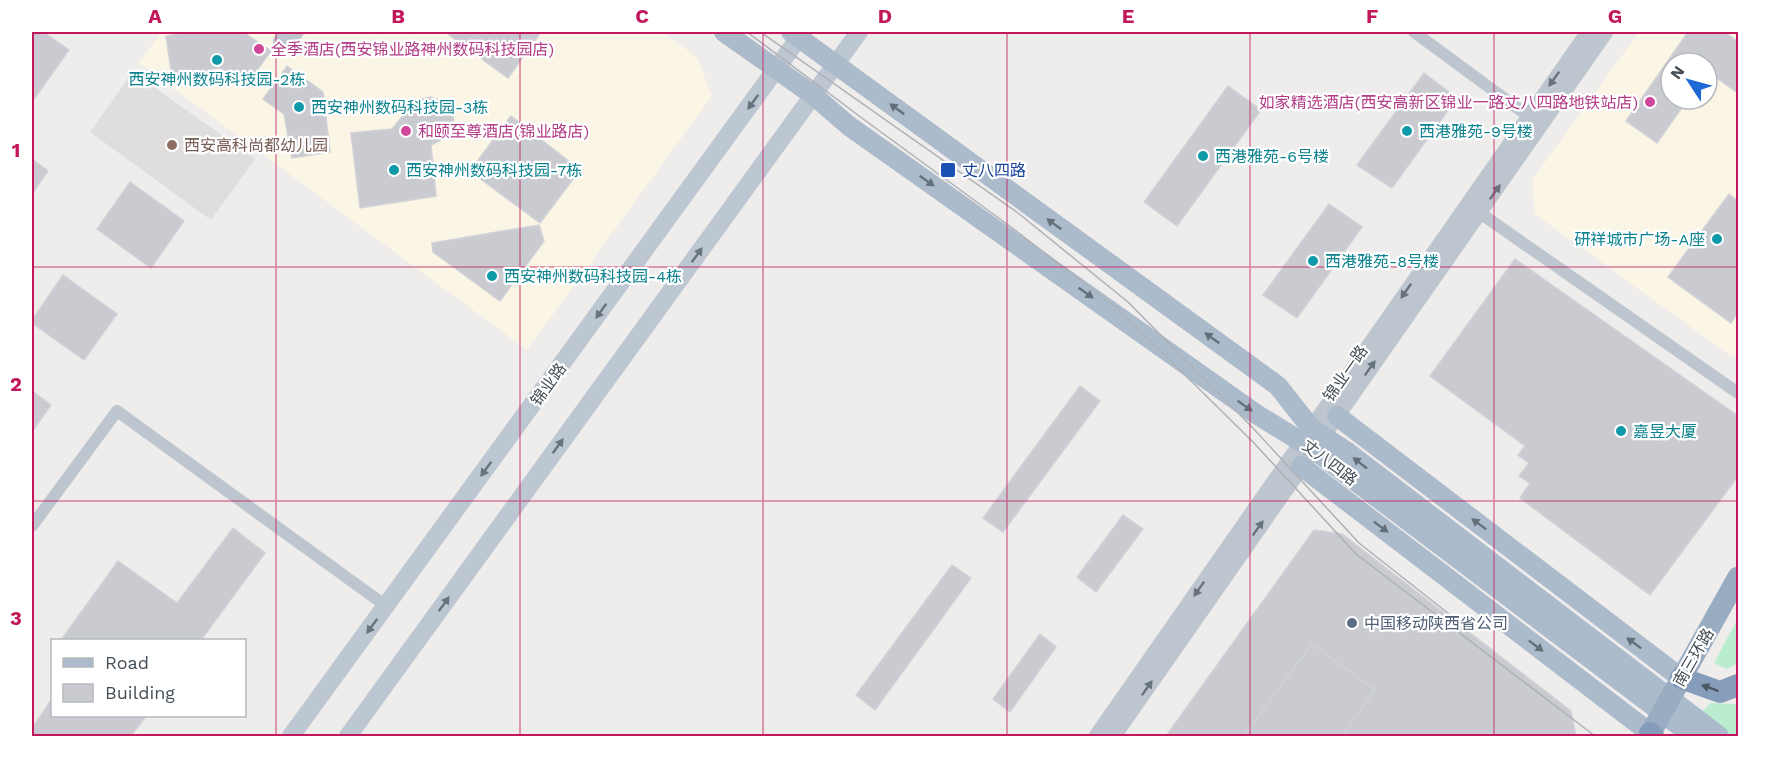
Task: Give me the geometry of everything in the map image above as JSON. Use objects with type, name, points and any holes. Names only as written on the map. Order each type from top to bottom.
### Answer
[{"type":"highway","name":"南三环路","points":[[1651,735],[1738,577]]},
{"type":"highway","points":[[1681,678],[1720,692],[1738,685]]},
{"type":"main road","name":"丈八四路","points":[[724,32],[813,95],[849,126],[1256,414],[1312,438],[1693,736]]},
{"type":"main road","points":[[348,736],[860,32]]},
{"type":"main road","name":"丈八四路","points":[[798,33],[836,64],[1278,387],[1312,438]]},
{"type":"main road","name":"锦业路","points":[[291,736],[776,69],[798,33]]},
{"type":"main road","points":[[1337,416],[1681,678]]},
{"type":"main road","points":[[1301,466],[1651,735]]},
{"type":"main road","name":"丈八四路","points":[[1401,506],[1719,736]]},
{"type":"street","points":[[285,32],[279,41],[286,49],[298,32]]},
{"type":"street","points":[[1414,32],[1535,120]]},
{"type":"street","name":"锦业一路","points":[[1114,736],[1301,466],[1312,438],[1337,416],[1480,213],[1588,32]]},
{"type":"street","name":"锦业一路","points":[[1096,736],[1312,438],[1535,120],[1606,32]]},
{"type":"street","points":[[1480,213],[1738,393]]},
{"type":"street","points":[[32,526],[117,411],[386,606]]},
{"type":"shaded area","points":[[161,32],[662,32],[697,57],[712,96],[527,350],[139,63]]},
{"type":"shaded area","points":[[1639,32],[1738,32],[1738,356],[1732,357],[1535,214],[1532,180]]},
{"type":"shaded area","name":"西安高科尚都幼儿园","points":[[133,72],[255,159],[211,220],[90,132]]},
{"type":"green space","points":[[1738,618],[1738,663],[1727,669],[1714,663]]},
{"type":"green space","points":[[1711,703],[1738,704],[1738,736],[1682,736],[1680,733]]},
{"type":"building","points":[[32,32],[43,32],[69,50],[32,102]]},
{"type":"building","name":"西安神州数码科技园-2栋","points":[[191,32],[243,32],[271,51],[245,87],[220,68],[172,77],[166,36]]},
{"type":"building","points":[[452,32],[541,32],[508,78],[449,35]]},
{"type":"building","points":[[1688,32],[1724,32],[1738,42],[1738,93],[1719,80],[1719,51],[1675,51]]},
{"type":"building","name":"西安神州数码科技园-3栋","points":[[287,66],[323,92],[330,152],[292,158],[284,114],[263,99]]},
{"type":"building","name":"西港雅苑-9号楼","points":[[1424,73],[1457,98],[1392,188],[1357,165]]},
{"type":"building","points":[[1659,74],[1659,111],[1680,111],[1657,143],[1626,121]]},
{"type":"building","name":"西港雅苑-6号楼","points":[[1228,86],[1261,110],[1177,226],[1144,202]]},
{"type":"building","name":"西安神州数码科技园-7栋","points":[[431,97],[444,102],[453,114],[454,125],[445,138],[431,145],[436,196],[360,208],[351,133],[392,129],[410,107],[421,99]]},
{"type":"building","points":[[511,116],[580,170],[540,223],[470,171]]},
{"type":"building","points":[[32,159],[48,171],[32,194]]},
{"type":"building","points":[[130,182],[184,221],[151,268],[97,229]]},
{"type":"building","name":"研祥城市广场-A座","points":[[1729,194],[1738,201],[1738,312],[1731,323],[1668,277]]},
{"type":"building","name":"西港雅苑-8号楼","points":[[1329,204],[1362,227],[1297,318],[1263,295]]},
{"type":"building","name":"西安神州数码科技园-4栋","points":[[539,225],[544,241],[500,301],[433,252],[432,243]]},
{"type":"building","name":"嘉昱大厦","points":[[1515,259],[1738,416],[1738,476],[1650,595],[1520,498],[1530,483],[1519,476],[1529,463],[1518,455],[1525,446],[1430,376]]},
{"type":"building","points":[[63,275],[117,314],[84,360],[32,323]]},
{"type":"building","points":[[1080,386],[1100,401],[1003,532],[983,518]]},
{"type":"building","points":[[32,391],[51,405],[32,432]]},
{"type":"building","points":[[1123,515],[1143,529],[1096,592],[1077,577]]},
{"type":"building","points":[[233,528],[265,553],[202,639],[62,639],[118,561],[177,603]]},
{"type":"building","name":"中国移动陕西省公司","points":[[1314,530],[1342,534],[1571,711],[1576,736],[1166,736]]},
{"type":"building","points":[[952,565],[971,578],[875,710],[856,695]]},
{"type":"building","points":[[1040,634],[1056,647],[1010,712],[993,699]]},
{"type":"building","points":[[1312,644],[1375,690],[1342,736],[1244,736]]},
{"type":"building","points":[[51,700],[51,717],[145,717],[131,736],[32,736],[32,728]]},
{"type":"tram line","points":[[747,32],[1118,309],[1254,443],[1356,554],[1595,736]]},
{"type":"tram line","points":[[762,33],[1018,213],[1128,302],[1251,426],[1359,543],[1449,614]]},
{"type":"place","name":"全季酒店(西安锦业路神州数码科技园店)","points":[[259,49]]},
{"type":"place","name":"西安神州数码科技园-2栋","points":[[217,60]]},
{"type":"place","name":"如家精选酒店(西安高新区锦业一路丈八四路地铁站店)","points":[[1650,102]]},
{"type":"place","name":"西安神州数码科技园-3栋","points":[[299,107]]},
{"type":"place","name":"和颐至尊酒店(锦业路店)","points":[[406,131]]},
{"type":"place","name":"西港雅苑-9号楼","points":[[1407,131]]},
{"type":"place","name":"西安高科尚都幼儿园","points":[[172,145]]},
{"type":"place","name":"西港雅苑-6号楼","points":[[1203,156]]},
{"type":"place","name":"西安神州数码科技园-7栋","points":[[394,170]]},
{"type":"place","name":"丈八四路","points":[[948,170]]},
{"type":"place","name":"研祥城市广场-A座","points":[[1717,239]]},
{"type":"place","name":"西港雅苑-8号楼","points":[[1313,261]]},
{"type":"place","name":"西安神州数码科技园-4栋","points":[[492,276]]},
{"type":"place","name":"嘉昱大厦","points":[[1621,431]]},
{"type":"place","name":"中国移动陕西省公司","points":[[1352,623]]}]
